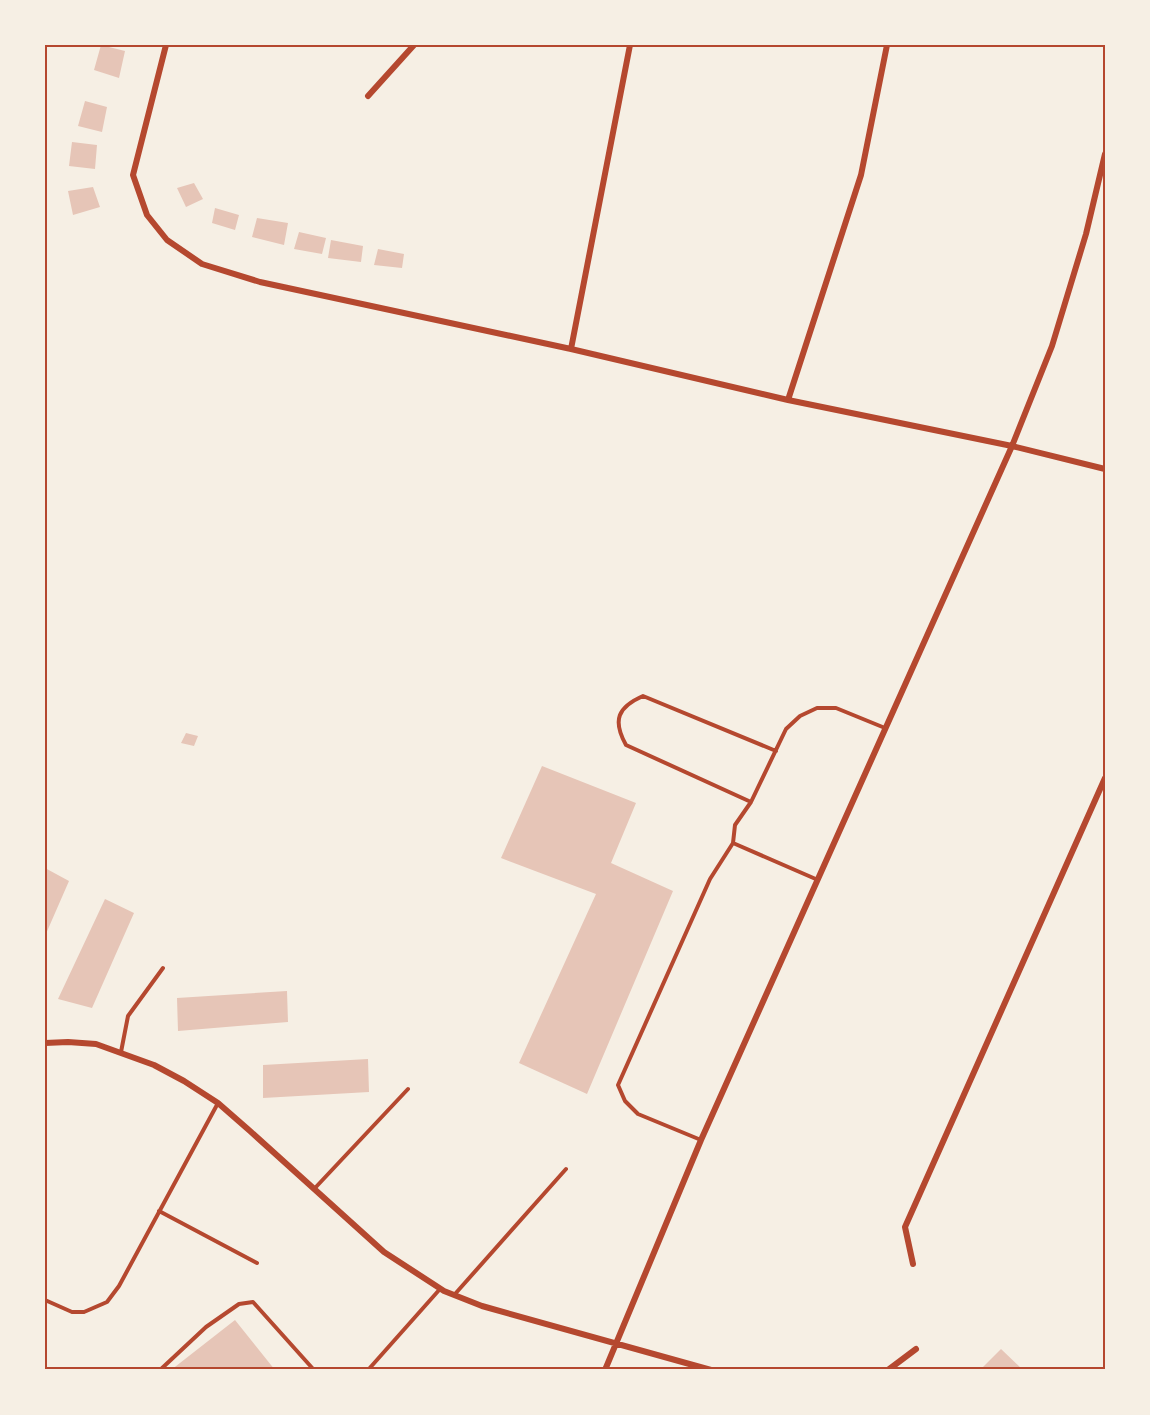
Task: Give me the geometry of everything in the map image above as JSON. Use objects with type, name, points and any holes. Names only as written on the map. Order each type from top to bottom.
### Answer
[{"type":"street","points":[[166,45],[134,175],[147,214],[167,240],[202,264],[260,282],[571,349],[788,400],[1012,446],[1105,469]]},
{"type":"street","points":[[368,96],[414,45]]},
{"type":"street","points":[[571,349],[630,45]]},
{"type":"street","points":[[788,400],[861,175],[887,45]]},
{"type":"street","points":[[605,1370],[701,1140],[1012,446],[1052,346],[1086,234],[1105,154]]},
{"type":"street","points":[[913,1264],[906,1227],[1105,778]]},
{"type":"street","points":[[45,1043],[96,1044],[121,1052],[154,1065],[218,1103],[384,1252],[441,1289],[482,1306],[711,1370]]},
{"type":"street","points":[[888,1370],[916,1349]]},
{"type":"lane","points":[[751,802],[626,745],[619,732],[617,720],[628,703],[643,696],[776,751]]},
{"type":"lane","points":[[701,1140],[638,1114],[625,1101],[618,1085],[710,879],[733,843],[735,825],[751,802],[786,729],[800,716],[817,708],[836,708],[885,728]]},
{"type":"lane","points":[[733,843],[818,879]]},
{"type":"lane","points":[[121,1052],[128,1016],[163,968]]},
{"type":"lane","points":[[314,1189],[408,1089]]},
{"type":"lane","points":[[45,1300],[72,1312],[84,1312],[107,1302],[119,1286],[218,1103]]},
{"type":"lane","points":[[454,1295],[566,1169]]},
{"type":"lane","points":[[159,1211],[257,1263]]},
{"type":"lane","points":[[368,1370],[441,1289]]},
{"type":"lane","points":[[160,1370],[206,1327],[239,1304],[253,1302],[314,1370]]},
{"type":"building","points":[[101,45],[125,51],[119,78],[94,70]]},
{"type":"building","points":[[85,101],[107,107],[102,132],[78,126]]},
{"type":"building","points":[[72,142],[97,145],[95,169],[69,166]]},
{"type":"building","points":[[194,183],[203,199],[186,207],[177,188]]},
{"type":"building","points":[[93,187],[100,207],[73,215],[68,191]]},
{"type":"building","points":[[215,208],[239,215],[235,230],[212,223]]},
{"type":"building","points":[[257,218],[288,223],[284,245],[252,237]]},
{"type":"building","points":[[299,232],[326,238],[322,254],[294,249]]},
{"type":"building","points":[[331,240],[363,246],[361,262],[328,258]]},
{"type":"building","points":[[378,249],[404,254],[402,268],[374,265]]},
{"type":"building","points":[[186,733],[198,736],[194,746],[181,743]]},
{"type":"building","points":[[542,766],[636,803],[611,863],[673,891],[587,1094],[519,1063],[596,894],[501,858]]},
{"type":"building","points":[[45,868],[69,881],[45,936]]},
{"type":"building","points":[[105,899],[134,913],[92,1008],[58,999]]},
{"type":"building","points":[[287,991],[288,1022],[178,1031],[177,998]]},
{"type":"building","points":[[368,1059],[369,1092],[263,1098],[263,1065]]},
{"type":"building","points":[[235,1320],[275,1370],[171,1370]]},
{"type":"building","points":[[1001,1349],[1023,1370],[980,1370]]}]
